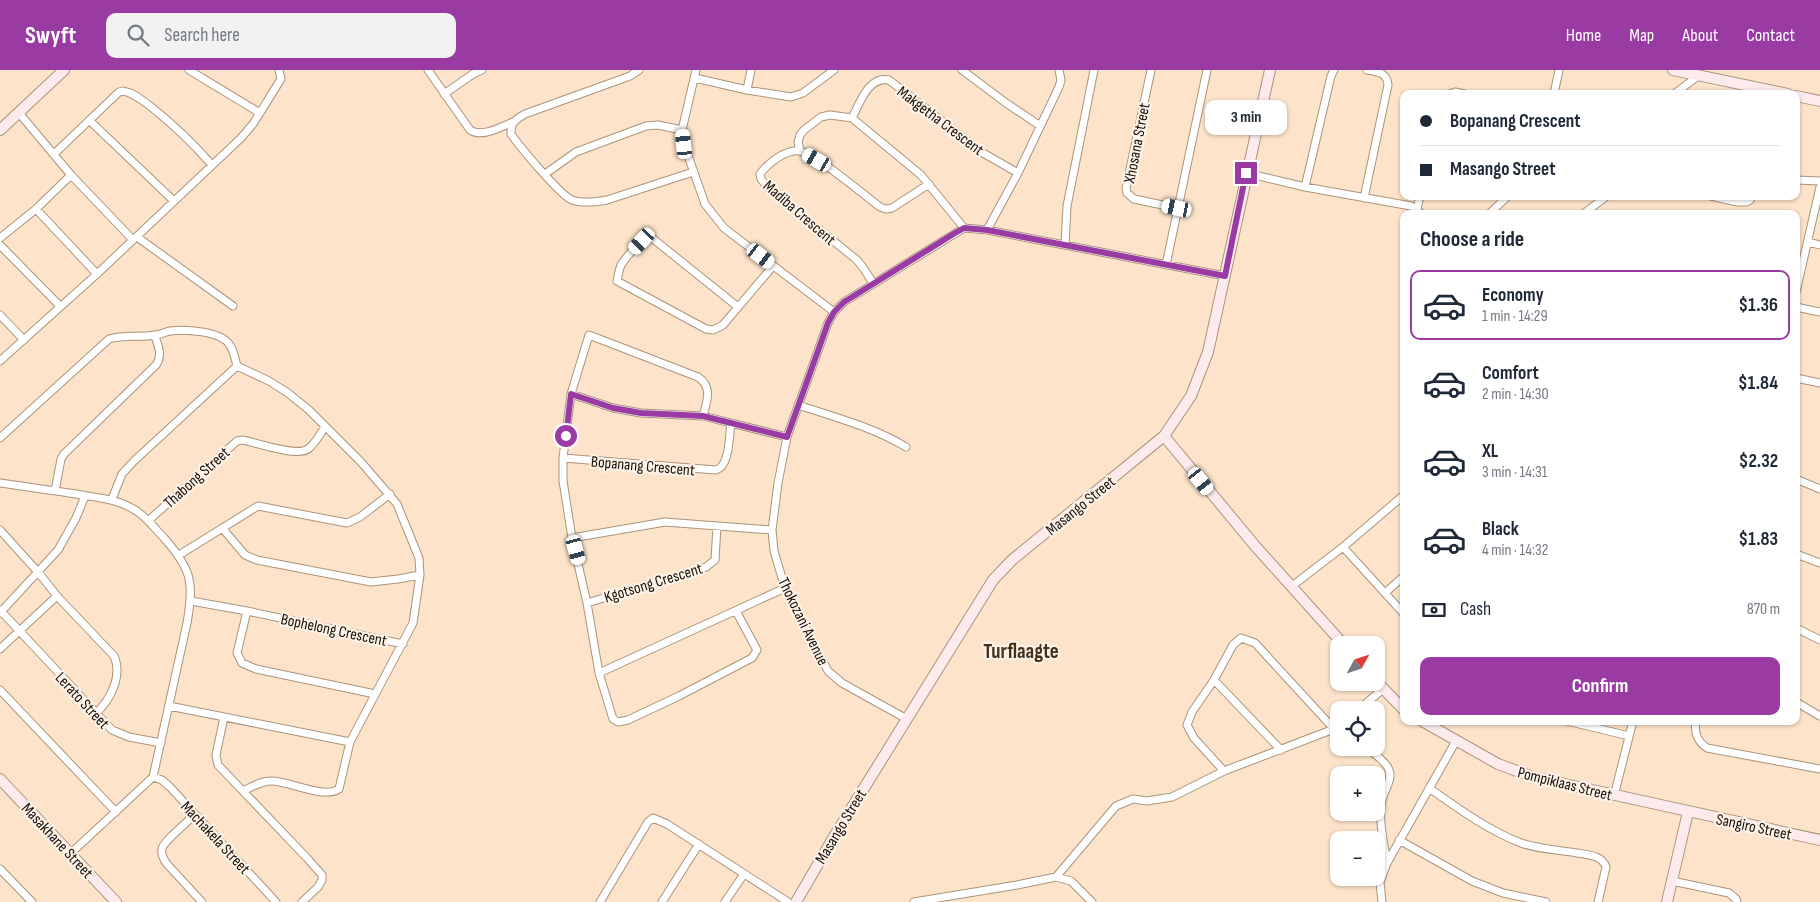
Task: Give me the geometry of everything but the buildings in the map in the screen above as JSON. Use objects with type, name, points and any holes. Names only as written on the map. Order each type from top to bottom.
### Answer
[{"type":"street","points":[[0,130],[64,70]]},
{"type":"street","points":[[189,70],[260,113]]},
{"type":"street","points":[[0,361],[98,274],[246,133],[281,79],[279,70]]},
{"type":"street","points":[[428,70],[474,133],[484,132],[513,122],[525,114],[630,76],[639,70]]},
{"type":"street","points":[[444,94],[473,72],[482,70]]},
{"type":"street","points":[[747,90],[751,70]]},
{"type":"street","points":[[834,70],[825,73],[796,96],[791,97],[747,90],[696,74],[682,130],[684,144],[693,172],[705,204],[714,218],[724,228],[834,312]]},
{"type":"street","points":[[962,70],[1039,125]]},
{"type":"street","points":[[987,230],[1018,173],[1058,87],[1061,80],[1059,70]]},
{"type":"street","points":[[1065,245],[1067,206],[1094,70]]},
{"type":"street","name":"Xhosana Street","points":[[1151,70],[1126,188],[1127,192],[1134,199],[1177,208]]},
{"type":"street","points":[[1166,265],[1207,70]]},
{"type":"street","name":"Masango Street","points":[[796,902],[906,718],[993,580],[1012,560],[1164,436],[1191,396],[1208,352],[1270,70]]},
{"type":"street","points":[[1305,187],[1334,70]]},
{"type":"street","points":[[1364,198],[1388,84],[1388,80],[1382,74],[1367,70]]},
{"type":"street","points":[[1555,90],[1559,70]]},
{"type":"street","points":[[1673,70],[1766,90]]},
{"type":"street","points":[[1677,90],[1692,73]]},
{"type":"street","name":"Makgetha Crescent","points":[[852,118],[866,92],[874,82],[882,79],[889,80],[983,153],[1018,173]]},
{"type":"street","points":[[54,154],[119,92],[127,91],[138,97],[173,124],[212,165]]},
{"type":"street","points":[[1800,97],[1820,101]]},
{"type":"street","points":[[19,113],[71,175],[135,238],[233,306]]},
{"type":"street","points":[[929,184],[892,208],[880,207],[817,160],[800,151],[798,142],[800,135],[821,117],[830,115],[852,118],[908,164],[929,184],[964,228],[987,230],[1225,276]]},
{"type":"street","points":[[90,121],[174,201]]},
{"type":"street","points":[[513,122],[510,128],[511,134],[545,174],[567,197],[574,200],[594,202],[607,200],[693,172]]},
{"type":"street","points":[[545,174],[576,152],[646,126],[658,124],[682,130]]},
{"type":"street","name":"Madiba Crescent","points":[[800,151],[790,151],[781,156],[760,174],[761,179],[770,190],[857,260],[873,283]]},
{"type":"street","points":[[1246,173],[1305,187],[1411,206],[1417,210]]},
{"type":"street","points":[[0,238],[36,209],[71,175]]},
{"type":"street","points":[[1800,180],[1820,181]]},
{"type":"street","points":[[1800,275],[1820,187]]},
{"type":"street","points":[[1493,210],[1503,200]]},
{"type":"street","points":[[1588,210],[1602,200]]},
{"type":"street","points":[[1728,200],[1737,202],[1746,202],[1748,200]]},
{"type":"street","points":[[36,209],[98,274]]},
{"type":"street","name":"Thokozani Avenue","points":[[906,718],[842,682],[828,671],[785,588],[774,551],[772,530],[778,482],[787,437],[828,323],[834,312],[844,302],[873,283],[964,228]]},
{"type":"street","points":[[738,307],[652,238],[642,241],[624,261],[618,272],[616,281],[706,329],[713,330],[723,325],[773,266]]},
{"type":"street","points":[[1808,242],[1820,245]]},
{"type":"street","points":[[0,245],[60,306]]},
{"type":"street","points":[[1800,308],[1820,312]]},
{"type":"street","points":[[0,315],[24,340]]},
{"type":"street","points":[[0,438],[109,339],[124,336],[155,336],[174,330],[213,334],[228,342],[237,366],[122,474],[112,499]]},
{"type":"street","points":[[563,458],[571,394],[589,335],[704,381],[708,387],[708,394],[703,416]]},
{"type":"street","points":[[55,491],[64,454],[160,359],[155,336]]},
{"type":"street","name":"Bophelong Crescent","points":[[191,601],[403,644],[413,623],[420,575],[419,558],[400,510],[390,494],[309,410],[269,381],[237,366]]},
{"type":"street","points":[[1800,379],[1820,383]]},
{"type":"street","points":[[571,394],[613,408],[641,413],[703,416],[787,437]]},
{"type":"street","points":[[798,405],[894,439],[906,446]]},
{"type":"street","name":"Bopanang Crescent","points":[[563,458],[716,470],[725,464],[731,423]]},
{"type":"street","name":"Thabong Street","points":[[148,521],[237,441],[243,440],[295,452],[304,452],[310,448],[325,427]]},
{"type":"street","points":[[1164,436],[1256,547],[1336,636]]},
{"type":"street","name":"Kgotsong Crescent","points":[[563,458],[562,481],[572,538],[587,603],[706,567],[715,560],[717,526]]},
{"type":"street","points":[[1800,481],[1820,489]]},
{"type":"street","points":[[0,483],[112,499],[133,509],[148,521],[178,555],[188,574],[191,601],[153,777],[71,853]]},
{"type":"street","points":[[178,555],[224,529],[258,506],[347,523],[360,517],[390,494]]},
{"type":"street","points":[[0,612],[64,542],[85,496]]},
{"type":"street","points":[[1292,586],[1343,547],[1400,498]]},
{"type":"street","points":[[572,538],[665,522],[772,530]]},
{"type":"street","points":[[224,529],[245,555],[257,560],[372,582],[420,575]]},
{"type":"street","points":[[0,530],[57,596],[110,650],[116,660],[116,680],[111,693],[105,705],[95,714]]},
{"type":"street","points":[[1343,547],[1400,610]]},
{"type":"street","points":[[1800,555],[1820,562]]},
{"type":"street","points":[[1385,593],[1400,580]]},
{"type":"street","points":[[599,673],[785,588]]},
{"type":"street","points":[[0,649],[57,596]]},
{"type":"street","points":[[587,603],[599,673],[613,719],[618,722],[628,720],[679,696],[752,658],[756,650],[754,643],[736,611]]},
{"type":"street","points":[[247,611],[237,653],[238,659],[242,663],[256,669],[374,694]]},
{"type":"street","name":"Lerato Street","points":[[0,612],[112,730],[118,734],[161,744]]},
{"type":"street","points":[[1800,630],[1820,640]]},
{"type":"street","points":[[1224,771],[1194,738],[1187,725],[1192,712],[1238,640],[1242,638],[1255,643],[1330,722]]},
{"type":"street","points":[[243,790],[265,781],[275,781],[330,793],[341,786],[350,742],[374,694],[403,644]]},
{"type":"street","points":[[1214,680],[1281,750]]},
{"type":"street","points":[[0,690],[116,812]]},
{"type":"street","points":[[1385,690],[1400,706]]},
{"type":"street","points":[[1366,701],[1375,691]]},
{"type":"street","points":[[1800,704],[1820,716]]},
{"type":"street","points":[[169,706],[350,742]]},
{"type":"street","points":[[224,717],[216,760],[218,764],[322,875],[322,880],[318,887],[302,902]]},
{"type":"street","name":"Pompiklaas Street","points":[[1429,725],[1515,771],[1533,777],[1688,812]]},
{"type":"street","points":[[1584,725],[1629,736]]},
{"type":"street","points":[[1614,796],[1632,725]]},
{"type":"street","points":[[1696,725],[1697,738],[1707,748],[1820,770]]},
{"type":"street","points":[[1056,877],[1116,806],[1133,799],[1148,801],[1172,797],[1224,771],[1330,730]]},
{"type":"street","points":[[1382,902],[1380,882],[1387,863],[1456,741]]},
{"type":"street","points":[[1376,756],[1388,767],[1390,773],[1381,808],[1387,863]]},
{"type":"street","name":"Machakela Street","points":[[153,777],[162,780],[170,787],[276,902]]},
{"type":"street","name":"Masakhane Street","points":[[0,779],[116,902]]},
{"type":"street","points":[[1428,788],[1503,835],[1522,843],[1588,855],[1600,859],[1606,867],[1598,902]]},
{"type":"street","points":[[1668,902],[1688,812]]},
{"type":"street","name":"Sangiro Street","points":[[1688,812],[1820,840]]},
{"type":"street","points":[[194,815],[165,844],[162,851],[167,864],[202,902]]},
{"type":"street","points":[[600,902],[651,819],[660,820],[788,902]]},
{"type":"street","points":[[1399,840],[1472,881],[1502,893],[1546,902]]},
{"type":"street","points":[[662,902],[699,844]]},
{"type":"street","points":[[0,869],[32,902]]},
{"type":"street","points":[[725,902],[744,874]]},
{"type":"street","points":[[914,902],[1056,877],[1072,881],[1092,902]]},
{"type":"street","points":[[1672,881],[1730,893],[1736,899],[1736,902]]},
{"type":"district","name":"Turflaagte","points":[[1021,651]]},
{"type":"route","points":[[566,436],[571,394],[613,408],[641,413],[703,416],[787,437],[828,323],[834,312],[844,302],[873,283],[964,228],[987,230],[1225,276],[1246,173]]}]
